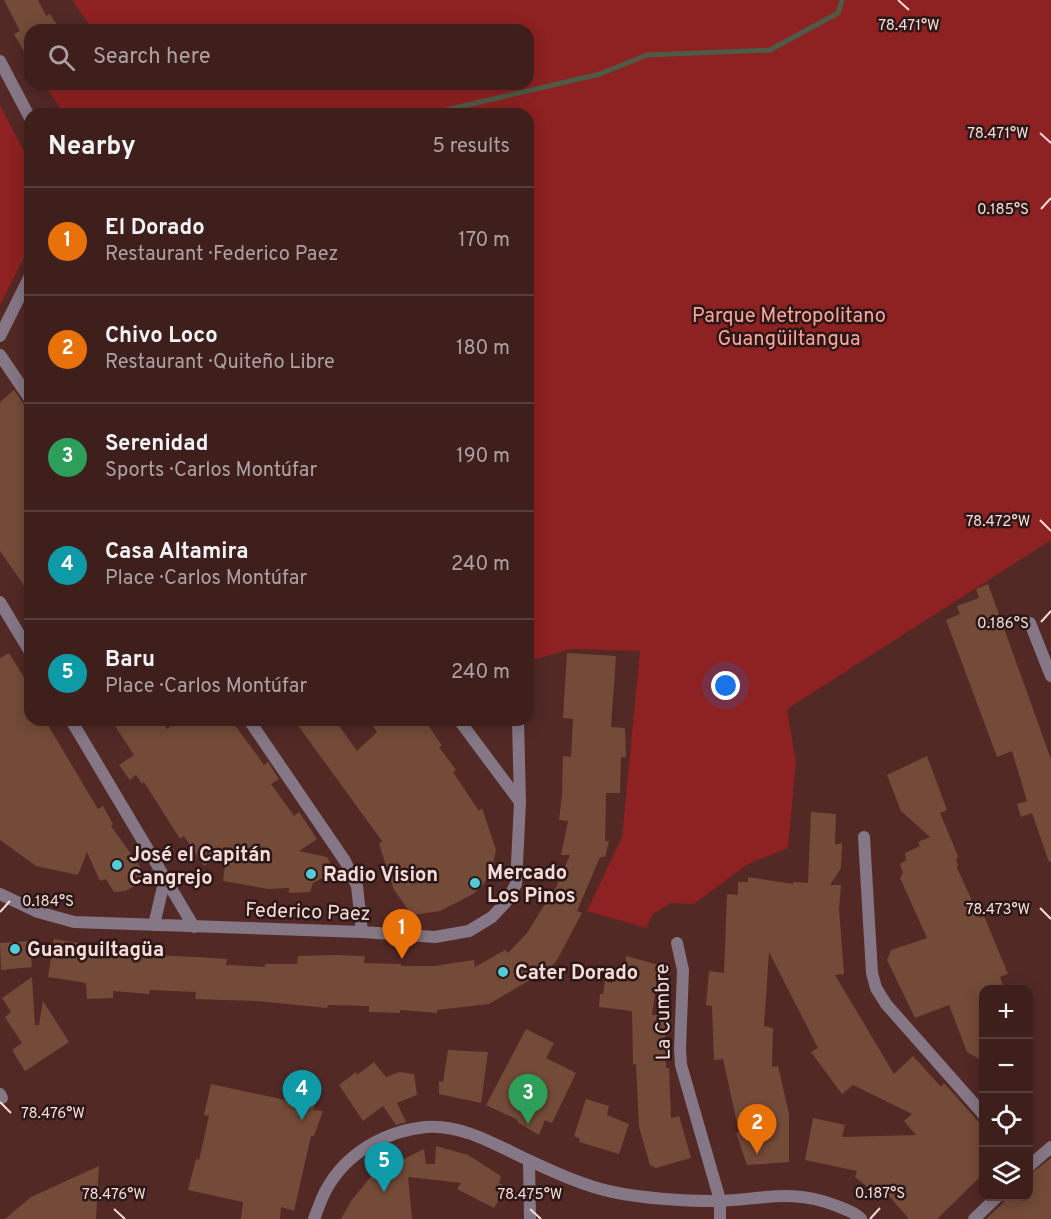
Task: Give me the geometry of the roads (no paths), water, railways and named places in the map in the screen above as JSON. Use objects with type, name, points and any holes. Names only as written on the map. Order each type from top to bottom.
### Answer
[{"type":"street","points":[[0,61],[25,108]]},
{"type":"street","points":[[0,336],[24,288]]},
{"type":"street","points":[[0,355],[24,390]]},
{"type":"street","points":[[0,602],[24,642]]},
{"type":"street","points":[[1030,623],[1051,676]]},
{"type":"street","points":[[75,726],[194,927]]},
{"type":"street","points":[[253,726],[355,879],[362,932]]},
{"type":"street","points":[[463,726],[520,802]]},
{"type":"street","name":"Federico Paez","points":[[0,894],[38,912],[74,922],[362,932],[435,937],[469,931],[492,917],[506,902],[516,884],[520,802],[518,726]]},
{"type":"street","points":[[864,837],[872,973],[876,988],[886,1004],[979,1109]]},
{"type":"street","points":[[154,926],[165,878]]},
{"type":"street","name":"La Cumbre","points":[[677,943],[683,970],[681,1065],[720,1200],[720,1219]]},
{"type":"street","points":[[314,1219],[326,1189],[345,1164],[368,1145],[397,1132],[427,1127],[451,1128],[486,1139],[529,1161],[613,1192],[714,1201],[782,1195],[807,1197],[829,1203],[861,1219]]},
{"type":"street","points":[[1033,1163],[1051,1147]]},
{"type":"street","points":[[529,1161],[530,1219]]},
{"type":"street","points":[[974,1219],[994,1201]]},
{"type":"waterway","points":[[534,89],[600,74],[647,55],[770,50],[838,13],[842,0]]},
{"type":"waterway","points":[[455,108],[532,90]]},
{"type":"place","name":"José el Capitán Cangrejo","points":[[117,865]]},
{"type":"place","name":"Radio Vision","points":[[311,874]]},
{"type":"place","name":"Mercado Los Pinos","points":[[475,883]]},
{"type":"place","name":"Guanguiltagüa","points":[[15,949]]},
{"type":"place","name":"El Dorado","points":[[402,959]]},
{"type":"place","name":"Cater Dorado","points":[[503,972]]},
{"type":"place","name":"Casa Altamira","points":[[302,1120]]},
{"type":"place","name":"Serenidad","points":[[528,1124]]},
{"type":"place","name":"Chivo Loco","points":[[757,1154]]},
{"type":"place","name":"Baru","points":[[384,1192]]},
{"type":"park label","name":"Parque Metropolitano Guangüiltangua","points":[[789,326]]}]
